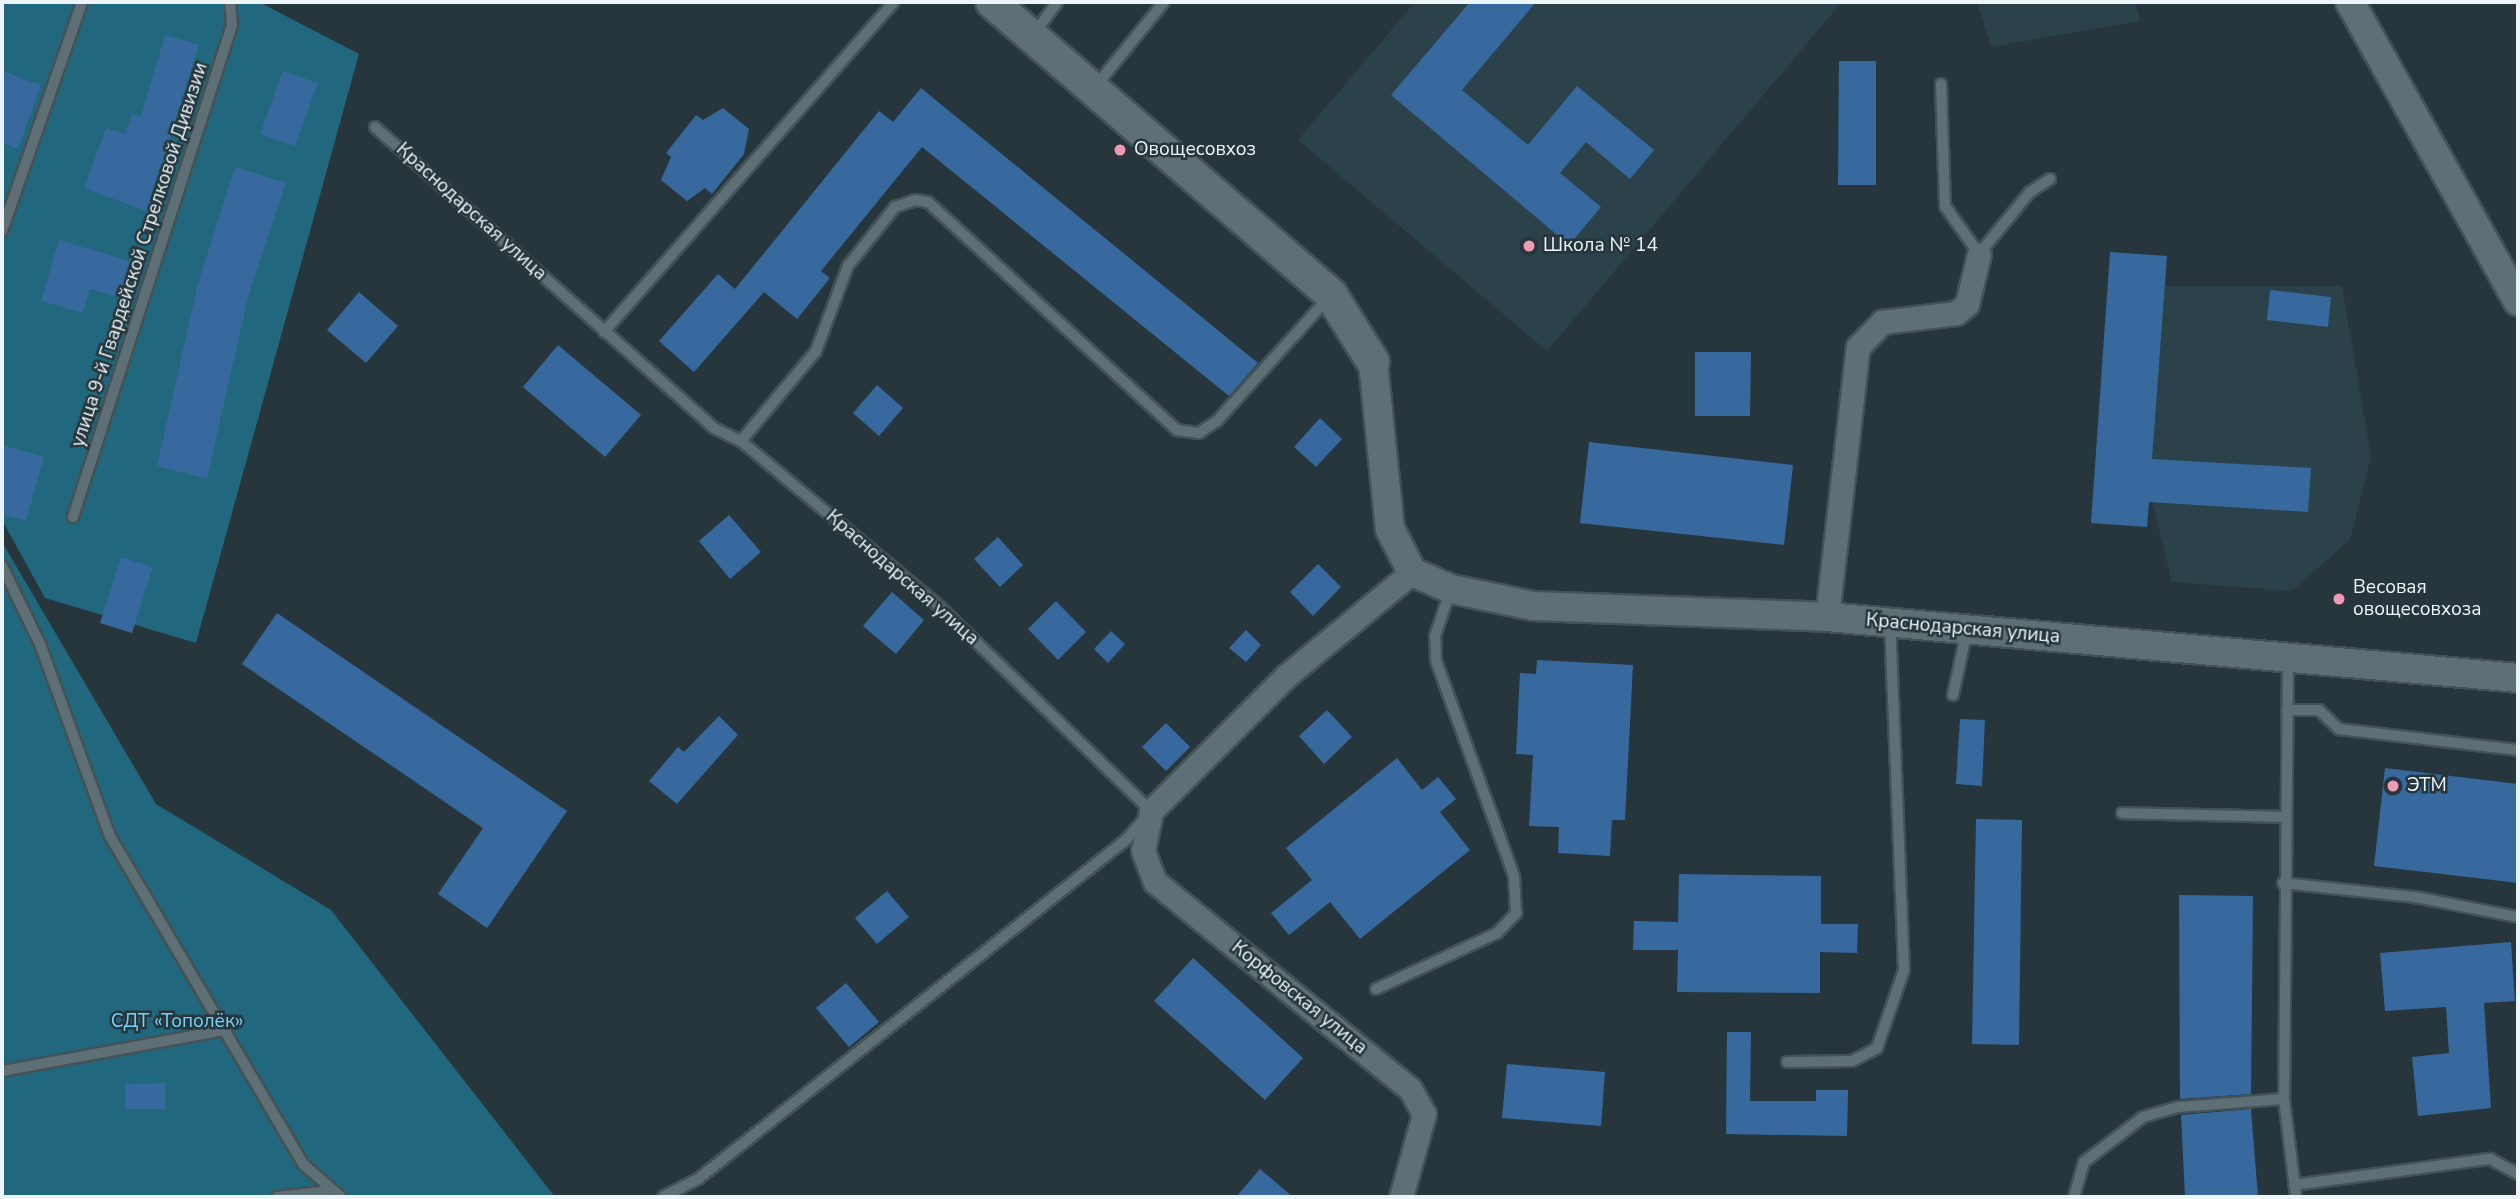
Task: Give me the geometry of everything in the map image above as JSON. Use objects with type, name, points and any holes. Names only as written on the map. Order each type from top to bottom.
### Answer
[{"type":"main road","points":[[992,2],[1331,295],[1373,362]]},
{"type":"street","points":[[2350,2],[2518,300]]},
{"type":"street","points":[[1827,617],[1858,347],[1882,322],[1956,313],[1967,304],[1979,254]]},
{"type":"street","points":[[1151,811],[1286,676],[1412,572],[1390,529],[1373,362]]},
{"type":"street","name":"Краснодарская улица","points":[[1412,572],[1451,589],[1533,606],[1827,617],[2518,678]]},
{"type":"street","name":"Корфовская улица","points":[[1151,811],[1143,850],[1155,881],[1410,1089],[1424,1114],[1401,1197]]},
{"type":"lane","points":[[2,231],[82,2]]},
{"type":"lane","name":"улица 9-й Гвардейской Стрелковой Дивизии","points":[[73,517],[232,25],[230,2]]},
{"type":"lane","points":[[604,332],[894,2]]},
{"type":"lane","points":[[1032,36],[1057,2]]},
{"type":"lane","points":[[1094,89],[1164,2]]},
{"type":"lane","points":[[1941,84],[1945,206],[1979,254],[2030,192],[2050,179]]},
{"type":"lane","name":"Краснодарская улица","points":[[375,127],[714,428],[741,442],[940,607],[1151,811]]},
{"type":"lane","points":[[741,442],[816,351],[848,266],[895,207],[915,200],[928,202],[1177,430],[1199,433],[1217,421],[1331,295]]},
{"type":"lane","points":[[2,566],[40,644],[110,836],[304,1165],[330,1191],[341,1197]]},
{"type":"lane","points":[[1376,989],[1497,933],[1516,913],[1514,876],[1436,660],[1436,636],[1451,589]]},
{"type":"lane","points":[[1787,1062],[1852,1061],[1877,1048],[1901,981],[1889,623]]},
{"type":"lane","points":[[1953,695],[1967,630]]},
{"type":"lane","points":[[2288,658],[2283,883],[2284,1099],[2295,1191],[2490,1159],[2518,1174]]},
{"type":"lane","points":[[2287,710],[2319,710],[2339,729],[2518,750]]},
{"type":"lane","points":[[663,1197],[698,1179],[1128,839],[1151,811]]},
{"type":"lane","points":[[2123,813],[2284,817]]},
{"type":"lane","points":[[2283,883],[2415,897],[2518,917]]},
{"type":"lane","points":[[2,1071],[226,1030]]},
{"type":"lane","points":[[2074,1197],[2084,1162],[2143,1117],[2179,1107],[2284,1099]]},
{"type":"lane","points":[[277,1197],[330,1191]]},
{"type":"shaded area","name":"Школа № 14","points":[[1415,2],[1842,2],[1547,351],[1298,140]]},
{"type":"shaded area","points":[[1977,2],[2135,2],[2140,21],[1991,47]]},
{"type":"shaded area","points":[[2126,286],[2342,286],[2371,457],[2350,540],[2291,591],[2172,582],[2119,367]]},
{"type":"green space","points":[[2,2],[259,2],[359,54],[196,643],[45,598],[2,520]]},
{"type":"green space","name":"СДТ «Тополёк»","points":[[2,542],[156,804],[331,910],[555,1197],[2,1197]]},
{"type":"building","points":[[1470,2],[1536,2],[1462,90],[1528,145],[1577,86],[1654,150],[1630,179],[1586,142],[1560,173],[1601,207],[1569,245],[1391,95]]},
{"type":"building","points":[[165,35],[199,45],[146,211],[84,188],[106,128],[125,134],[132,114],[141,117]]},
{"type":"building","points":[[1839,61],[1876,61],[1876,185],[1838,185]]},
{"type":"building","points":[[2,71],[41,85],[18,149],[2,143]]},
{"type":"building","points":[[283,71],[318,83],[295,146],[260,134]]},
{"type":"building","points":[[921,88],[1258,363],[1229,396],[922,147],[821,271],[830,278],[797,319],[764,292],[694,372],[659,341],[718,274],[735,289],[879,111],[893,122]]},
{"type":"building","points":[[723,108],[749,129],[744,154],[712,194],[705,188],[687,201],[661,180],[671,157],[666,153],[696,115],[703,120]]},
{"type":"building","points":[[235,167],[286,183],[248,297],[207,479],[157,466],[198,283]]},
{"type":"building","points":[[59,240],[132,262],[122,298],[90,289],[83,313],[41,301]]},
{"type":"building","points":[[2110,252],[2167,256],[2152,459],[2311,468],[2308,512],[2149,502],[2147,527],[2091,523]]},
{"type":"building","points":[[2270,290],[2331,297],[2328,327],[2267,320]]},
{"type":"building","points":[[359,292],[398,326],[366,363],[327,330]]},
{"type":"building","points":[[558,345],[641,415],[605,457],[523,387]]},
{"type":"building","points":[[1695,352],[1751,352],[1750,416],[1695,416]]},
{"type":"building","points":[[877,385],[903,408],[879,436],[853,413]]},
{"type":"building","points":[[1320,418],[1342,439],[1316,467],[1294,447]]},
{"type":"building","points":[[1589,442],[1793,465],[1784,545],[1580,523]]},
{"type":"building","points":[[2,445],[44,457],[26,521],[2,514]]},
{"type":"building","points":[[729,515],[761,552],[730,579],[699,541]]},
{"type":"building","points":[[998,537],[1023,565],[1000,587],[974,559]]},
{"type":"building","points":[[121,557],[153,567],[132,633],[100,623]]},
{"type":"building","points":[[1318,564],[1341,587],[1313,616],[1290,592]]},
{"type":"building","points":[[892,592],[924,620],[896,654],[863,626]]},
{"type":"building","points":[[1056,601],[1086,632],[1058,660],[1028,629]]},
{"type":"building","points":[[277,613],[567,811],[487,928],[438,894],[483,828],[242,664]]},
{"type":"building","points":[[1246,630],[1261,645],[1246,662],[1229,648]]},
{"type":"building","points":[[1111,631],[1125,644],[1108,663],[1094,649]]},
{"type":"building","points":[[1537,660],[1633,665],[1625,820],[1612,820],[1610,856],[1558,853],[1559,827],[1529,826],[1533,755],[1516,754],[1520,673],[1536,674]]},
{"type":"building","points":[[1327,710],[1352,737],[1324,764],[1299,736]]},
{"type":"building","points":[[719,716],[738,735],[677,804],[649,781],[678,747],[684,752]]},
{"type":"building","points":[[1960,719],[1985,720],[1982,786],[1956,784]]},
{"type":"building","points":[[1166,723],[1190,747],[1166,771],[1142,747]]},
{"type":"building","points":[[1397,758],[1422,790],[1438,777],[1456,799],[1440,812],[1470,850],[1360,939],[1330,902],[1289,935],[1271,913],[1312,880],[1286,848]]},
{"type":"building","points":[[2385,768],[2518,784],[2518,883],[2374,866]]},
{"type":"building","points":[[1976,819],[2022,820],[2019,1045],[1972,1044]]},
{"type":"building","points":[[1679,874],[1821,876],[1821,924],[1858,924],[1857,953],[1820,952],[1820,993],[1677,992],[1678,950],[1633,950],[1634,921],[1678,922]]},
{"type":"building","points":[[887,891],[909,917],[877,944],[855,918]]},
{"type":"building","points":[[2179,895],[2253,896],[2251,1094],[2180,1099]]},
{"type":"building","points":[[2511,942],[2515,1001],[2484,1003],[2491,1108],[2418,1116],[2412,1057],[2449,1053],[2446,1007],[2385,1011],[2380,953]]},
{"type":"building","points":[[1193,958],[1303,1058],[1265,1100],[1154,1001]]},
{"type":"building","points":[[846,983],[879,1022],[849,1047],[816,1008]]},
{"type":"building","points":[[1727,1032],[1751,1032],[1750,1101],[1816,1101],[1816,1090],[1848,1090],[1847,1136],[1726,1134]]},
{"type":"building","points":[[1507,1064],[1605,1072],[1601,1126],[1502,1118]]},
{"type":"building","points":[[165,1083],[165,1109],[125,1109],[125,1084]]},
{"type":"building","points":[[2251,1109],[2258,1197],[2185,1197],[2181,1115]]},
{"type":"building","points":[[1260,1169],[1293,1197],[1236,1197]]},
{"type":"place","name":"Овощесовхоз","points":[[1120,150]]},
{"type":"place","name":"Школа № 14","points":[[1529,246]]},
{"type":"place","name":"Весовая овощесовхоза","points":[[2339,599]]},
{"type":"place","name":"ЭТМ","points":[[2393,786]]}]
